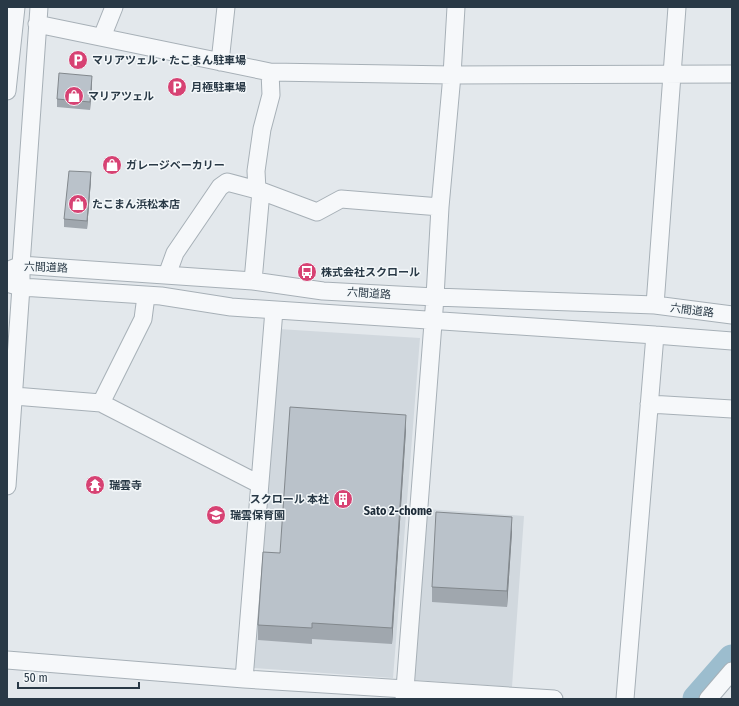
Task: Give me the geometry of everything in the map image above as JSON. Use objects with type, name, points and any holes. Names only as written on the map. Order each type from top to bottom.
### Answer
[{"type":"street","points":[[7,486],[14,396],[14,268],[38,7]]},
{"type":"street","points":[[102,38],[114,7]]},
{"type":"street","points":[[220,62],[226,7]]},
{"type":"street","points":[[405,694],[456,7]]},
{"type":"street","points":[[655,305],[678,7]]},
{"type":"street","points":[[7,91],[12,17]]},
{"type":"street","points":[[37,24],[270,72],[452,75],[732,74]]},
{"type":"street","points":[[254,281],[259,191],[256,171],[262,130],[271,95],[270,72]]},
{"type":"street","points":[[167,275],[175,253],[220,187],[227,182],[259,191],[317,212],[341,199],[440,207]]},
{"type":"street","name":"六間道路","points":[[14,268],[167,275],[254,281],[323,290],[435,297],[655,305],[732,315]]},
{"type":"street","name":"六間道路","points":[[14,285],[161,296],[231,307],[732,341]]},
{"type":"street","points":[[101,403],[143,319],[146,296]]},
{"type":"street","points":[[244,679],[274,310]]},
{"type":"street","points":[[625,699],[655,335]]},
{"type":"street","points":[[14,396],[101,403],[260,484]]},
{"type":"street","points":[[649,404],[732,409]]},
{"type":"street","points":[[7,660],[244,679],[405,694],[554,699]]},
{"type":"street","points":[[708,699],[732,671]]},
{"type":"shaded area","points":[[279,329],[420,338],[393,678],[253,668]]},
{"type":"shaded area","points":[[426,509],[524,516],[512,687],[414,680]]},
{"type":"building","name":"マリアツェル","points":[[59,73],[92,76],[90,102],[57,99]]},
{"type":"building","name":"たこまん浜松本店","points":[[69,171],[91,172],[87,221],[64,219]]},
{"type":"building","name":"スクロール 本社","points":[[290,407],[406,415],[392,628],[312,623],[312,628],[258,625],[263,552],[280,553]]},
{"type":"building","points":[[436,512],[512,517],[507,591],[432,587]]},
{"type":"waterway","points":[[697,699],[732,659]]},
{"type":"place","name":"マリアツェル・たこまん駐車場","points":[[78,60]]},
{"type":"place","name":"月極駐車場","points":[[177,87]]},
{"type":"place","name":"マリアツェル","points":[[74,96]]},
{"type":"place","name":"ガレージベーカリー","points":[[112,165]]},
{"type":"place","name":"たこまん浜松本店","points":[[78,204]]},
{"type":"place","name":"株式会社スクロール","points":[[307,272]]},
{"type":"place","name":"瑞雲寺","points":[[95,485]]},
{"type":"place","name":"スクロール 本社","points":[[343,499]]},
{"type":"place","name":"瑞雲保育園","points":[[216,515]]},
{"type":"district","name":"Sato 2-chome","points":[[398,511]]}]
